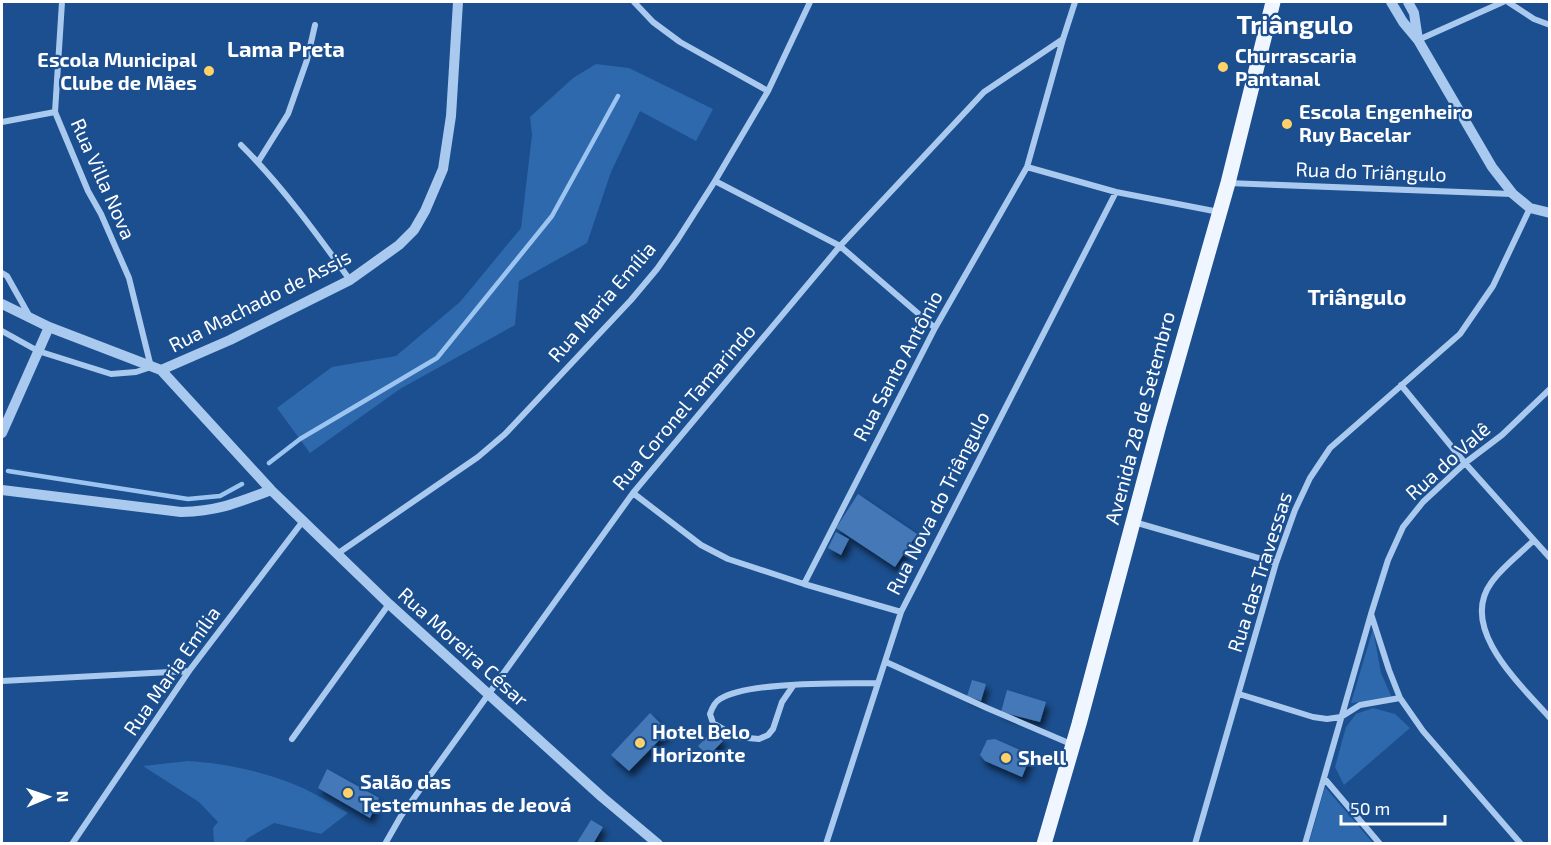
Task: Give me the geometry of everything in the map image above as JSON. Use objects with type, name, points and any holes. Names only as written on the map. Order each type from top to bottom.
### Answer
[{"type":"main road","name":"Avenida 28 de Setembro","points":[[1044,843],[1228,183],[1273,2]]},
{"type":"street","name":"Rua Villa Nova","points":[[62,2],[55,112],[88,191],[129,278],[156,369]]},
{"type":"street","name":"Rua Machado de Assis","points":[[156,369],[230,340],[350,280],[399,245],[414,230],[434,194],[443,169],[451,116],[458,2]]},
{"type":"street","points":[[634,2],[653,22],[680,42],[768,91]]},
{"type":"street","name":"Rua Maria Emília","points":[[337,554],[478,457],[505,434],[631,300],[657,269],[716,181],[768,91],[810,2]]},
{"type":"street","name":"Rua Santo Antônio","points":[[804,584],[935,328],[1027,167],[1075,2]]},
{"type":"street","points":[[1391,2],[1403,22],[1418,40],[1492,167],[1513,194],[1530,208],[1550,213]]},
{"type":"street","points":[[1408,2],[1414,13],[1418,40]]},
{"type":"street","points":[[1418,40],[1503,2]]},
{"type":"street","points":[[1508,2],[1534,19],[1550,25]]},
{"type":"street","points":[[258,162],[288,114],[307,60],[315,26]]},
{"type":"street","name":"Rua Coronel Tamarindo","points":[[385,843],[401,816],[633,493],[840,246],[984,92],[1063,39]]},
{"type":"street","points":[[2,122],[55,112]]},
{"type":"street","points":[[241,145],[307,221],[350,280]]},
{"type":"street","points":[[1027,167],[1116,192],[1219,212]]},
{"type":"street","points":[[716,181],[840,246],[935,328]]},
{"type":"street","name":"Rua do Triângulo","points":[[1228,183],[1513,194]]},
{"type":"street","name":"Rua Nova do Triângulo","points":[[826,843],[901,612],[1116,192]]},
{"type":"street","name":"Rua das Travessas","points":[[1196,843],[1276,563],[1295,510],[1310,478],[1330,448],[1460,334],[1493,286],[1530,208]]},
{"type":"street","points":[[2,273],[7,276],[31,319]]},
{"type":"street","points":[[2,304],[49,327],[156,369]]},
{"type":"street","points":[[2,433],[49,327]]},
{"type":"street","points":[[2,331],[38,351],[111,374],[156,369]]},
{"type":"street","name":"Rua Moreira César","points":[[156,369],[252,467],[271,490],[389,604],[602,797],[658,843]]},
{"type":"street","points":[[1401,385],[1465,463],[1550,558]]},
{"type":"street","name":"Rua do Valê","points":[[1305,843],[1371,614],[1388,560],[1403,528],[1423,502],[1465,463],[1502,435],[1550,389]]},
{"type":"street","points":[[2,490],[181,512],[207,512],[271,490]]},
{"type":"street","points":[[633,493],[701,545],[728,559],[901,612]]},
{"type":"street","name":"Rua Maria Emília","points":[[72,843],[189,671],[303,521]]},
{"type":"street","points":[[1134,522],[1276,563]]},
{"type":"street","points":[[1534,540],[1491,583],[1482,607],[1489,640],[1499,660],[1550,718]]},
{"type":"street","points":[[292,739],[389,604]]},
{"type":"street","points":[[1371,614],[1400,698],[1423,731],[1521,843]]},
{"type":"street","points":[[886,662],[1072,744]]},
{"type":"street","points":[[2,681],[189,671]]},
{"type":"street","points":[[793,686],[786,695],[773,729],[768,735],[759,739],[736,738],[713,723],[710,714],[712,706],[719,699],[754,687],[878,683]]},
{"type":"street","points":[[1239,694],[1313,717],[1327,719],[1341,717],[1360,705],[1400,698]]},
{"type":"street","points":[[1324,778],[1380,843]]},
{"type":"shaded area","points":[[596,64],[629,68],[713,109],[696,141],[640,111],[611,172],[587,243],[519,281],[515,325],[400,389],[310,453],[277,408],[332,367],[396,356],[460,302],[521,228],[532,135],[530,117],[573,78]]},
{"type":"shaded area","points":[[1373,629],[1381,673],[1392,698],[1351,703]]},
{"type":"shaded area","points":[[1373,708],[1395,714],[1410,728],[1344,785],[1335,767],[1346,727],[1356,714]]},
{"type":"shaded area","points":[[188,761],[230,766],[272,776],[317,795],[348,813],[321,834],[274,823],[248,838],[244,843],[214,843],[213,828],[218,822],[199,802],[143,766]]},
{"type":"shaded area","points":[[1325,787],[1373,843],[1309,843]]},
{"type":"building","points":[[858,494],[917,534],[895,567],[836,528]]},
{"type":"building","points":[[836,532],[849,539],[841,555],[828,548]]},
{"type":"building","points":[[972,680],[986,684],[981,701],[967,696]]},
{"type":"building","points":[[1007,690],[1046,702],[1040,722],[1001,712]]},
{"type":"building","name":"Hotel Belo Horizonte","points":[[650,713],[668,731],[629,771],[611,755]]},
{"type":"building","points":[[713,731],[723,741],[708,756],[698,746]]},
{"type":"building","name":"Shell","points":[[995,739],[1031,755],[1022,777],[985,761],[980,755],[987,740]]},
{"type":"building","name":"Salão das Testemunhas de Jeová","points":[[327,769],[379,798],[370,818],[318,788]]},
{"type":"building","points":[[591,820],[603,827],[593,844],[576,844]]},
{"type":"waterway","points":[[269,463],[300,439],[437,358],[552,216],[618,96]]},
{"type":"waterway","points":[[8,471],[188,499],[220,496],[242,484]]},
{"type":"place","name":"Churrascaria Pantanal","points":[[1223,67]]},
{"type":"place","name":"Escola Municipal Clube de Mães","points":[[209,71]]},
{"type":"place","name":"Escola Engenheiro Ruy Bacelar","points":[[1287,124]]},
{"type":"place","name":"Hotel Belo Horizonte","points":[[640,743]]},
{"type":"place","name":"Shell","points":[[1006,758]]},
{"type":"place","name":"Salão das Testemunhas de Jeová","points":[[348,793]]},
{"type":"district","name":"Triângulo","points":[[1295,25]]},
{"type":"district","name":"Lama Preta","points":[[286,49]]},
{"type":"district","name":"Triângulo","points":[[1357,297]]}]
